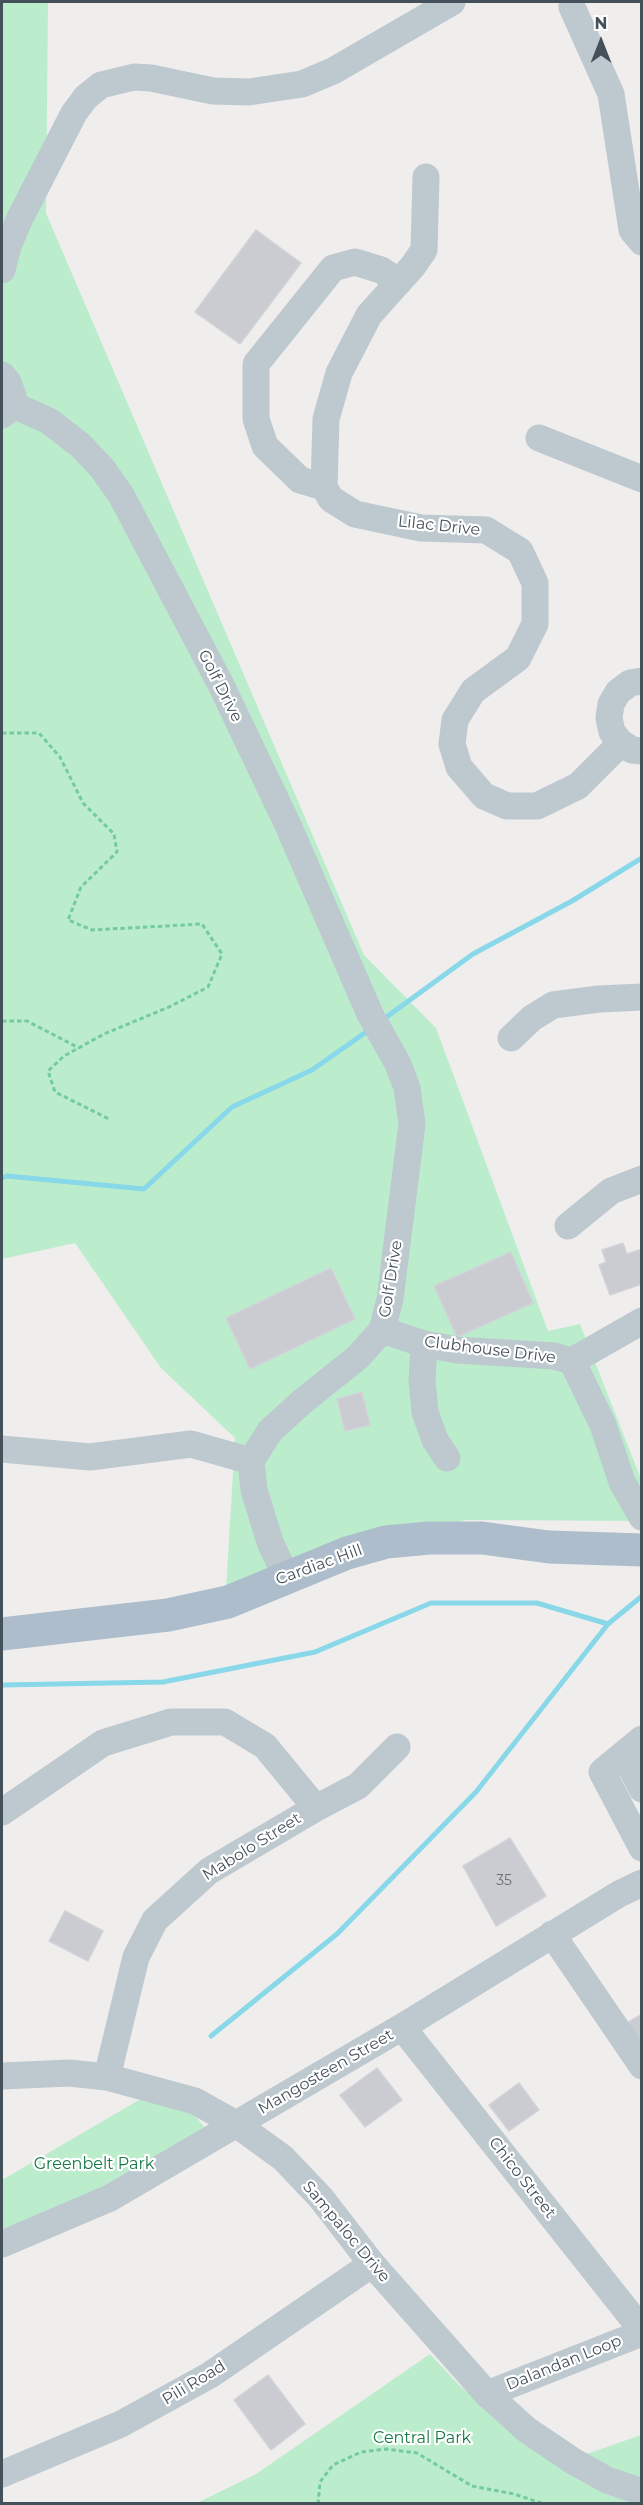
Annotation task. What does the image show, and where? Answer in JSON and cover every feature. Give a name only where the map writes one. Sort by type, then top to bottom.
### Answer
[{"type":"main road","name":"Cardiac Hill","points":[[2,1634],[168,1615],[228,1602],[347,1552],[386,1542],[429,1538],[482,1538],[549,1547],[642,1550]]},
{"type":"street","points":[[2,270],[8,246],[20,218],[64,131],[86,97],[100,85],[134,77],[151,78],[213,91],[249,92],[302,84],[333,71],[452,2]]},
{"type":"street","points":[[572,7],[611,94],[632,230],[642,242]]},
{"type":"street","points":[[399,282],[381,270],[355,262],[333,268],[256,364],[256,418],[265,446],[300,480],[324,487],[326,418],[339,373],[369,315],[399,282],[424,250],[426,177]]},
{"type":"street","points":[[2,375],[12,388],[6,409]]},
{"type":"street","name":"Golf Drive","points":[[6,409],[49,421],[80,445],[102,468],[121,495],[246,738],[287,823],[375,1024],[398,1064],[407,1088],[412,1124],[390,1299],[382,1330],[358,1357],[270,1431],[251,1461]]},
{"type":"street","points":[[539,438],[642,478]]},
{"type":"street","name":"Lilac Drive","points":[[324,487],[331,499],[355,514],[421,528],[486,530],[520,551],[536,583],[535,624],[518,658],[473,691],[455,720],[452,744],[459,767],[484,796],[507,806],[537,806],[578,786],[631,747]]},
{"type":"street","points":[[631,747],[612,732],[609,718],[610,704],[618,692],[630,683],[642,681]]},
{"type":"street","points":[[510,1038],[532,1018],[553,1005],[599,999],[642,997]]},
{"type":"street","points":[[568,1226],[610,1191],[642,1179]]},
{"type":"street","points":[[572,1361],[642,1321]]},
{"type":"street","name":"Clubhouse Drive","points":[[382,1330],[424,1344],[457,1350],[554,1356],[572,1361],[603,1425],[622,1482],[642,1517]]},
{"type":"street","points":[[424,1344],[422,1382],[425,1412],[435,1440],[447,1458]]},
{"type":"street","points":[[2,1449],[90,1457],[191,1444],[251,1461],[254,1490],[270,1542],[286,1576]]},
{"type":"street","points":[[2,1812],[103,1743],[171,1722],[225,1722],[265,1746],[316,1808]]},
{"type":"street","name":"Mabolo Street","points":[[107,2077],[136,1957],[155,1920],[209,1872],[316,1808],[358,1786],[397,1747]]},
{"type":"street","points":[[642,1789],[633,1747],[602,1772],[642,1848]]},
{"type":"street","name":"Mangosteen Street","points":[[2,2244],[110,2198],[402,2027],[619,1894],[642,1883]]},
{"type":"street","points":[[552,1934],[642,2066]]},
{"type":"street","name":"Chico Street","points":[[402,2027],[642,2331]]},
{"type":"street","name":"Sampaloc Drive","points":[[2,2076],[69,2073],[107,2077],[195,2101],[236,2124],[283,2158],[321,2198],[372,2264],[487,2394],[527,2430],[573,2461],[607,2480],[642,2492]]},
{"type":"street","name":"Pili Road","points":[[2,2474],[121,2424],[210,2375],[372,2264]]},
{"type":"street","name":"Dalandan Loop","points":[[487,2394],[642,2331]]},
{"type":"path","points":[[2,733],[39,733],[60,757],[83,803],[114,834],[117,852],[81,887],[68,920],[92,930],[202,924],[222,954],[208,987],[79,1048],[64,1056],[48,1071],[55,1092],[109,1119]]},
{"type":"path","points":[[2,1021],[27,1021],[79,1048]]},
{"type":"path","points":[[318,2504],[320,2482],[333,2465],[361,2452],[386,2449],[417,2453],[471,2486],[514,2494],[544,2504]]},
{"type":"green space","points":[[2,2],[48,2],[46,213],[364,955],[436,1028],[548,1331],[580,1324],[641,1479],[641,1521],[466,1520],[314,1549],[226,1590],[235,1438],[161,1368],[75,1243],[2,1259]]},
{"type":"green space","name":"Greenbelt Park","points":[[151,2093],[189,2107],[209,2134],[2,2239],[2,2180]]},
{"type":"green space","name":"Central Park","points":[[430,2354],[460,2386],[483,2405],[600,2490],[633,2503],[195,2504],[256,2474]]},
{"type":"green space","points":[[641,2435],[641,2485],[578,2457]]},
{"type":"building","points":[[256,230],[301,263],[240,344],[195,312]]},
{"type":"building","points":[[623,1243],[627,1254],[642,1249],[642,1284],[610,1295],[599,1265],[606,1262],[602,1250]]},
{"type":"building","points":[[511,1252],[533,1303],[457,1337],[434,1286]]},
{"type":"building","points":[[331,1268],[355,1319],[250,1369],[226,1318]]},
{"type":"building","points":[[362,1392],[370,1425],[345,1431],[337,1399]]},
{"type":"building","points":[[510,1838],[546,1896],[496,1926],[463,1866]]},
{"type":"building","points":[[65,1911],[103,1931],[88,1961],[49,1941]]},
{"type":"building","points":[[642,2014],[642,2046],[627,2023]]},
{"type":"building","points":[[377,2068],[402,2100],[365,2127],[340,2095]]},
{"type":"building","points":[[519,2083],[539,2110],[509,2131],[489,2105]]},
{"type":"building","points":[[268,2375],[305,2424],[271,2450],[234,2400]]},
{"type":"waterway","points":[[381,1021],[473,954],[572,901],[642,858]]},
{"type":"waterway","points":[[2,1178],[7,1176],[144,1189],[232,1107],[312,1070],[369,1030]]},
{"type":"waterway","points":[[211,2036],[337,1934],[476,1792],[608,1624],[642,1596]]},
{"type":"waterway","points":[[2,1685],[163,1682],[315,1652],[431,1603],[537,1603],[608,1624]]}]
